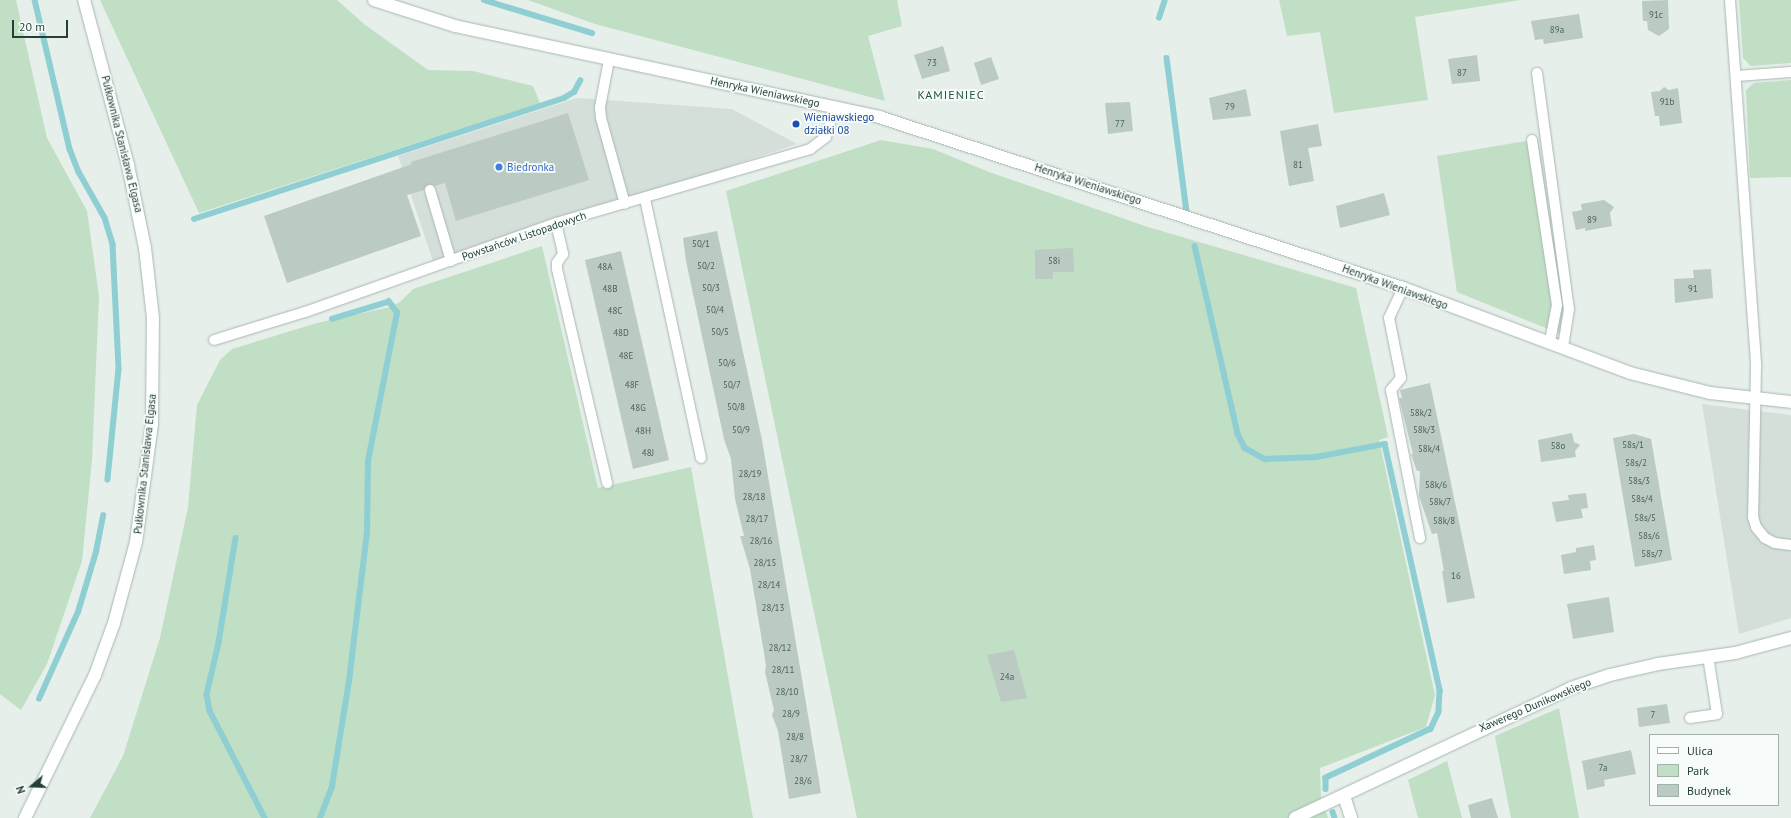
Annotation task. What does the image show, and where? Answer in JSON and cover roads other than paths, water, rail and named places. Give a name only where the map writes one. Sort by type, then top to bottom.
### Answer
[{"type":"street","name":"Pułkownika Stanisława Elgasa","points":[[25,818],[95,675],[114,623],[136,542],[152,423],[153,318],[146,248],[128,165],[84,0]]},
{"type":"street","name":"Henryka Wieniawskiego","points":[[374,0],[455,26],[609,60],[836,106],[923,130],[1403,288],[1630,373],[1664,383],[1754,399],[1791,402]]},
{"type":"street","name":"Xawerego Dunikowskiego","points":[[1295,818],[1344,796],[1459,739],[1571,688],[1610,674],[1708,656],[1735,653],[1791,638]]},
{"type":"street","points":[[1344,796],[1351,818]]},
{"type":"lane","points":[[1730,0],[1737,76],[1756,366],[1754,399],[1753,517],[1756,527],[1765,538],[1775,543],[1791,545]]},
{"type":"lane","points":[[609,60],[600,108],[601,118],[626,204]]},
{"type":"lane","points":[[1536,72],[1569,309],[1563,347]]},
{"type":"lane","points":[[1737,76],[1791,72]]},
{"type":"lane","name":"Powstańców Listopadowych","points":[[214,340],[451,261],[556,223],[645,199],[810,149],[826,137],[836,106]]},
{"type":"lane","points":[[1532,140],[1557,305],[1550,342]]},
{"type":"lane","points":[[430,190],[451,261]]},
{"type":"lane","points":[[645,199],[701,458]]},
{"type":"lane","points":[[556,223],[563,254],[556,263],[557,269],[607,483]]},
{"type":"lane","points":[[1403,288],[1389,318],[1401,378],[1390,390],[1420,538]]},
{"type":"lane","points":[[1690,718],[1717,714],[1708,656]]},
{"type":"waterway","points":[[35,0],[70,149],[79,172],[105,218],[113,245],[119,369],[108,479]]},
{"type":"waterway","points":[[484,0],[592,33]]},
{"type":"waterway","points":[[1159,18],[1165,0]]},
{"type":"waterway","points":[[1167,58],[1187,211]]},
{"type":"waterway","points":[[194,219],[564,98],[574,92],[580,81]]},
{"type":"waterway","points":[[1195,246],[1238,434],[1245,448],[1265,459],[1316,457],[1385,444],[1440,691],[1439,712],[1431,729],[1326,778],[1326,789]]},
{"type":"waterway","points":[[320,818],[332,786],[349,681],[367,533],[368,461],[397,313],[389,302],[333,319]]},
{"type":"waterway","points":[[39,699],[78,612],[96,552],[103,516]]},
{"type":"waterway","points":[[236,538],[219,643],[207,695],[210,711],[265,818]]},
{"type":"waterway","points":[[1333,812],[1335,818]]},
{"type":"place","name":"Wieniawskiego działki 08","points":[[796,124]]},
{"type":"place","name":"Biedronka","points":[[499,167]]},
{"type":"district","name":"KAMIENIEC","points":[[951,95]]}]
